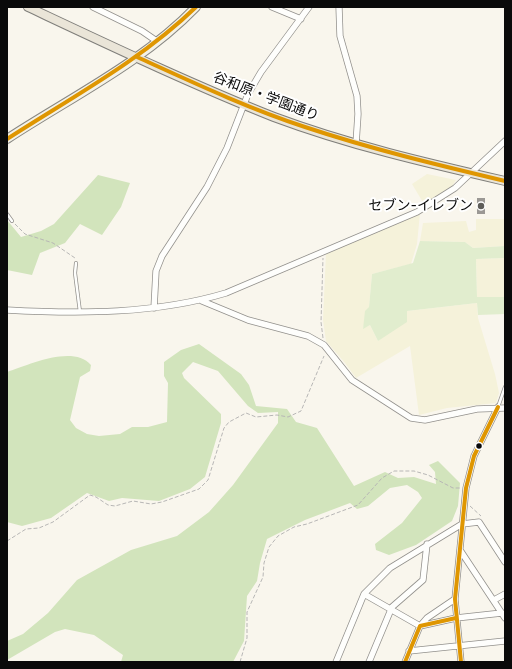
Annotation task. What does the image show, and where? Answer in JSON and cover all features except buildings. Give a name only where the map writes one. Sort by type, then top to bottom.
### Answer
[{"type":"main road","name":"谷和原・学園通り","points":[[28,7],[245,104],[302,126],[356,144],[505,181]]},
{"type":"street","points":[[93,7],[142,31],[158,42]]},
{"type":"street","points":[[7,139],[137,57],[158,42],[196,7]]},
{"type":"street","points":[[272,7],[301,19]]},
{"type":"street","points":[[154,308],[156,271],[162,256],[207,187],[227,148],[248,94],[261,72],[309,7]]},
{"type":"street","points":[[339,7],[341,42],[347,63],[354,79],[357,96],[358,114],[356,144]]},
{"type":"street","points":[[7,310],[80,312],[154,308],[202,300],[232,291],[315,257],[324,251],[417,212],[446,195],[505,141]]},
{"type":"street","points":[[202,300],[248,320],[308,336],[325,347],[352,380],[411,418],[425,420],[476,409],[498,407],[505,408]]},
{"type":"street","points":[[461,662],[455,599],[466,488],[474,456],[498,407]]},
{"type":"street","points":[[336,662],[364,594],[390,568],[427,544],[462,524],[477,522],[481,523],[505,562]]},
{"type":"street","points":[[369,662],[391,610],[423,580],[427,544]]},
{"type":"street","points":[[364,594],[420,626],[456,618],[503,615],[460,550]]},
{"type":"street","points":[[494,600],[505,594]]},
{"type":"street","points":[[405,662],[420,626],[427,618],[455,599]]},
{"type":"street","points":[[409,651],[505,641]]},
{"type":"lane","points":[[7,214],[12,221]]},
{"type":"lane","points":[[76,263],[75,273],[80,312]]},
{"type":"lane","points":[[498,407],[505,386]]},
{"type":"path","points":[[12,221],[25,234],[53,243],[76,258],[76,263]]},
{"type":"path","points":[[7,541],[26,529],[39,528],[53,522],[90,496],[96,497],[108,505],[115,506],[133,501],[151,504],[162,502],[199,489],[208,480],[224,428],[229,422],[246,413],[256,417],[277,414],[288,417],[301,411],[325,347],[321,322],[324,251]]},
{"type":"path","points":[[240,662],[247,638],[247,612],[263,577],[264,563],[269,547],[278,536],[294,527],[307,524],[358,504],[382,478],[394,471],[414,471],[428,475],[453,488],[466,488]]},
{"type":"shaded area","points":[[427,174],[456,180],[451,188],[424,204],[412,184]]},
{"type":"shaded area","points":[[420,213],[417,244],[411,264],[372,274],[369,307],[363,328],[370,325],[378,341],[407,311],[477,303],[478,318],[495,374],[499,393],[496,403],[447,408],[419,415],[410,346],[356,378],[326,341],[323,320],[326,253]]},
{"type":"shaded area","points":[[476,219],[505,219],[505,246],[473,248],[465,242],[420,241],[423,223],[466,221],[469,232],[476,230]]},
{"type":"shaded area","points":[[505,258],[505,297],[477,297],[476,259]]},
{"type":"green space","points":[[98,175],[130,183],[121,207],[102,235],[80,224],[65,243],[40,253],[32,275],[7,270],[7,220],[21,237],[41,231],[54,224]]},
{"type":"green space","points":[[420,241],[465,242],[473,248],[505,246],[505,258],[476,259],[477,297],[505,297],[505,314],[478,315],[477,303],[407,311],[407,322],[378,341],[370,325],[363,329],[365,311],[369,307],[372,274],[413,263]]},
{"type":"green space","points":[[199,344],[241,374],[249,385],[256,406],[287,409],[296,422],[317,428],[354,486],[385,472],[398,478],[414,477],[436,484],[435,472],[429,465],[438,461],[460,483],[458,506],[452,521],[416,545],[389,555],[376,550],[375,544],[402,523],[422,498],[418,492],[407,485],[390,488],[368,506],[357,509],[350,503],[305,520],[267,539],[260,563],[257,581],[247,596],[244,641],[233,662],[121,662],[123,655],[94,635],[65,629],[55,632],[7,660],[7,641],[23,634],[48,613],[77,580],[131,550],[177,536],[209,512],[233,485],[278,423],[278,412],[258,413],[248,406],[218,371],[193,362],[182,373],[184,378],[221,414],[221,423],[205,477],[190,489],[159,501],[122,498],[109,501],[87,493],[51,518],[22,526],[7,522],[7,372],[50,358],[73,356],[83,359],[91,365],[90,371],[80,377],[70,420],[76,428],[87,434],[99,436],[120,434],[132,427],[148,427],[167,422],[168,383],[164,376],[164,362],[181,350]]},
{"type":"transit line","points":[[7,139],[105,78],[152,44],[196,7]]},
{"type":"transit line","points":[[137,57],[283,120],[380,150],[505,181]]},
{"type":"transit line","points":[[461,662],[455,599],[466,488],[474,456],[498,407]]},
{"type":"transit line","points":[[405,662],[420,626],[456,618]]},
{"type":"place","name":"セブン-イレブン","points":[[481,206]]}]
